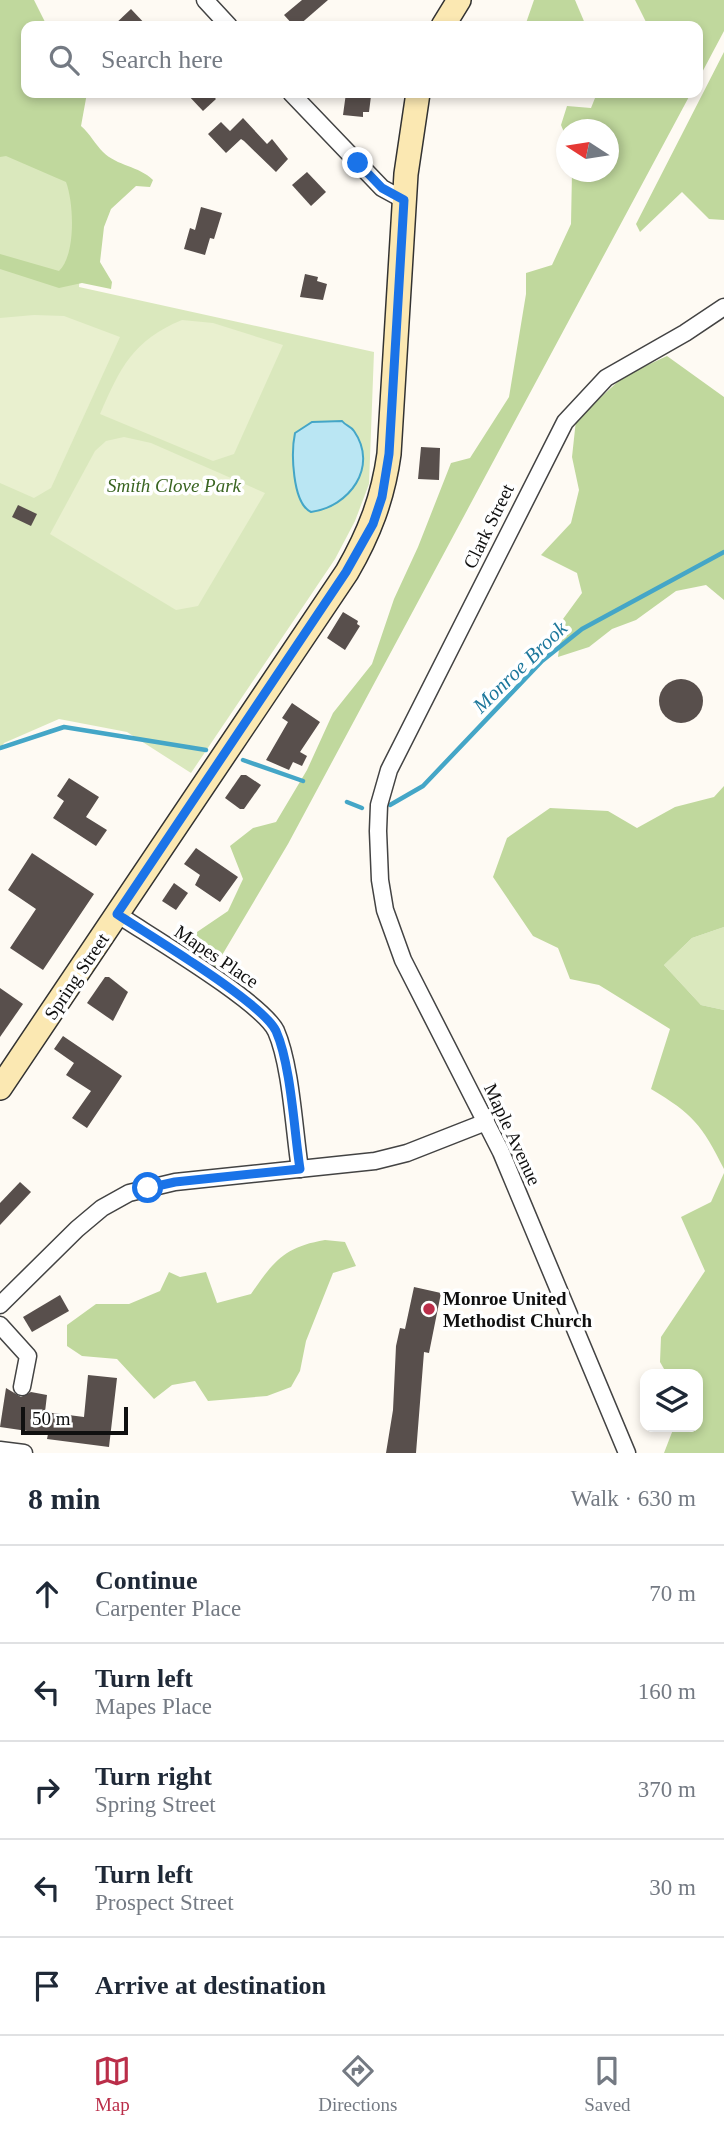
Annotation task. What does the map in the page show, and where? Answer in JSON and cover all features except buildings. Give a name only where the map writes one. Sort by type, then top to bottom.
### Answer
[{"type":"street","points":[[205,0],[224,21]]},
{"type":"street","points":[[446,21],[459,0]]},
{"type":"street","points":[[296,98],[382,188],[404,200]]},
{"type":"street","name":"Spring Street","points":[[0,1088],[346,572],[373,524],[382,497],[389,454],[408,149],[417,98]]},
{"type":"street","name":"Clark Street","points":[[378,831],[379,805],[389,770],[565,422],[606,378],[685,333],[724,307]]},
{"type":"street","name":"Maple Avenue","points":[[378,831],[380,880],[385,910],[404,960],[486,1122],[627,1453]]},
{"type":"street","name":"Mapes Place","points":[[117,914],[247,1001],[271,1023],[282,1054],[300,1169]]},
{"type":"street","points":[[0,1305],[102,1208],[129,1193],[175,1182],[376,1161],[407,1153],[486,1122]]},
{"type":"street","points":[[0,1325],[27,1356],[22,1387]]},
{"type":"street","points":[[0,1450],[24,1453]]},
{"type":"green space","points":[[0,0],[34,0],[44,21],[21,21],[21,98],[86,98],[81,126],[109,157],[153,180],[150,187],[136,186],[111,209],[104,227],[100,262],[112,282],[111,289],[82,283],[59,288],[0,269],[0,254],[59,271],[65,263],[72,228],[71,203],[66,182],[6,156],[0,157]]},
{"type":"green space","points":[[534,0],[575,0],[584,21],[527,21]]},
{"type":"green space","points":[[635,0],[724,0],[724,31],[703,71],[703,21],[646,21]]},
{"type":"green space","points":[[724,52],[724,220],[709,219],[682,192],[640,232],[636,224],[700,98],[703,98]]},
{"type":"green space","points":[[595,98],[688,98],[288,844],[215,967],[209,969],[193,960],[197,932],[228,911],[243,879],[230,846],[253,828],[276,822],[307,770],[333,713],[372,664],[394,599],[451,463],[470,458],[509,397],[526,294],[526,273],[552,265],[571,224],[572,182],[619,182],[619,119],[563,119],[567,106],[591,108]]},
{"type":"green space","name":"Smith Clove Park","points":[[0,129],[86,168],[79,287],[374,352],[369,484],[355,521],[335,559],[191,773],[127,732],[59,719],[4,743],[0,749]]},
{"type":"green space","points":[[64,316],[120,337],[51,488],[34,498],[0,483],[0,318]]},
{"type":"green space","points":[[182,320],[213,323],[283,345],[234,454],[213,461],[100,414],[130,357],[151,337]]},
{"type":"green space","points":[[667,356],[724,397],[724,600],[706,585],[676,591],[636,620],[612,629],[589,647],[558,657],[563,619],[582,593],[577,573],[541,555],[571,523],[579,490],[572,457],[576,420],[624,376]]},
{"type":"green space","points":[[124,437],[151,443],[265,493],[198,606],[176,610],[50,534],[95,451],[106,441]]},
{"type":"green space","points":[[724,786],[724,927],[692,938],[664,965],[701,1005],[724,1010],[724,1169],[695,1122],[651,1089],[670,1029],[599,985],[570,979],[558,948],[533,936],[493,877],[507,838],[550,808],[608,811],[637,828],[675,807],[714,797]]},
{"type":"green space","points":[[724,927],[724,1010],[701,1005],[664,965],[692,938]]},
{"type":"green space","points":[[724,1173],[724,1453],[664,1453],[672,1432],[703,1432],[703,1369],[664,1369],[660,1362],[661,1337],[705,1271],[681,1217],[711,1202]]},
{"type":"green space","points":[[325,1240],[345,1242],[356,1266],[333,1273],[306,1341],[300,1371],[291,1387],[267,1396],[208,1401],[195,1381],[172,1385],[154,1399],[117,1359],[82,1356],[67,1346],[67,1325],[96,1304],[129,1304],[160,1291],[169,1272],[180,1277],[206,1272],[217,1303],[251,1294],[281,1257],[299,1247]]},
{"type":"water","points":[[342,421],[353,429],[361,445],[361,471],[348,494],[325,509],[311,512],[300,499],[294,476],[295,433],[312,422]]},
{"type":"waterway","name":"Monroe Brook","points":[[390,805],[423,786],[542,661],[582,629],[724,552]]},
{"type":"waterway","name":"Monroe Brook","points":[[0,748],[64,727],[206,750]]},
{"type":"waterway","name":"Monroe Brook","points":[[243,760],[303,781]]},
{"type":"waterway","name":"Monroe Brook","points":[[347,802],[362,808]]},
{"type":"place","name":"Monroe United Methodist Church","points":[[429,1309]]},
{"type":"route","points":[[148,1188],[175,1182],[300,1169],[280,1042],[271,1023],[247,1001],[117,914],[346,572],[379,508],[389,454],[404,200],[382,188],[358,163]]}]
